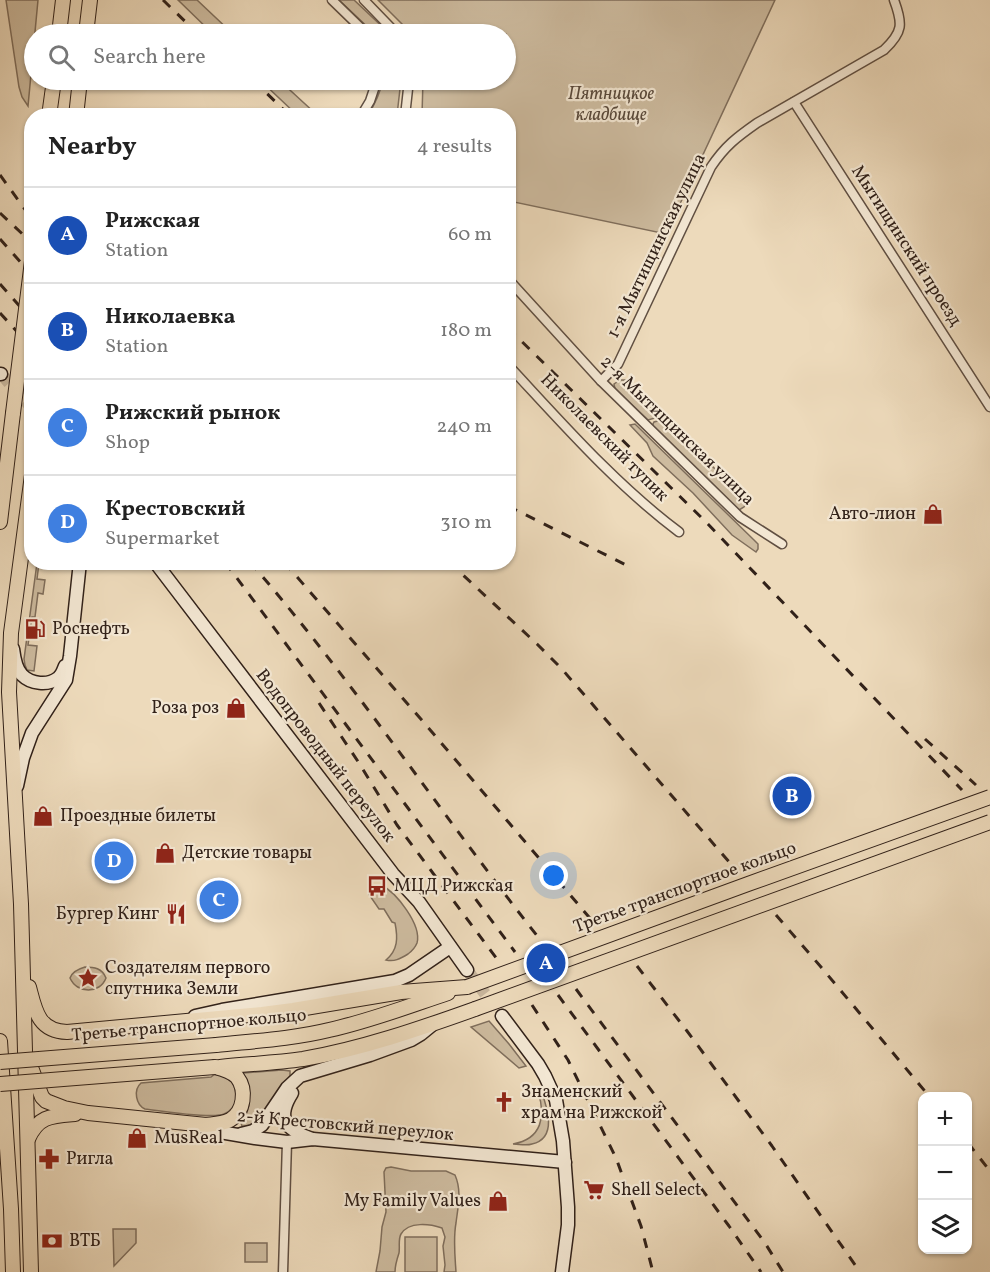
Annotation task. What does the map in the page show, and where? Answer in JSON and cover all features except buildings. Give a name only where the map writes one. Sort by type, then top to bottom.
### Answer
[{"type":"main road","points":[[60,24],[63,0]]},
{"type":"main road","points":[[87,24],[90,0]]},
{"type":"main road","points":[[50,108],[53,90]]},
{"type":"main road","points":[[77,108],[79,90]]},
{"type":"main road","points":[[0,522],[24,325]]},
{"type":"main road","points":[[24,535],[11,633],[9,692],[23,970],[31,1272]]},
{"type":"main road","points":[[16,805],[19,776],[32,733],[66,680],[79,570]]},
{"type":"main road","name":"Водопроводный переулок","points":[[161,570],[393,874],[418,902],[467,970]]},
{"type":"main road","points":[[11,633],[14,656],[20,673],[25,678],[36,682],[45,683],[57,679],[62,674],[71,648]]},
{"type":"main road","name":"Третье транспортное кольцо","points":[[0,1062],[277,1040],[369,1020],[467,987],[990,797]]},
{"type":"main road","points":[[0,1084],[279,1062],[376,1042],[475,1009],[990,822]]},
{"type":"main road","points":[[171,1023],[222,1010],[395,981],[416,972],[450,947]]},
{"type":"main road","points":[[23,970],[42,1023],[53,1030],[75,1032],[293,1010],[401,992],[467,987]]},
{"type":"main road","points":[[502,1016],[538,1064],[552,1089],[559,1112],[565,1162],[568,1225],[562,1272]]},
{"type":"main road","points":[[234,1134],[258,1128],[267,1119],[287,1088],[300,1076],[411,1040],[438,1022]]},
{"type":"main road","points":[[0,1041],[13,1272]]},
{"type":"main road","name":"2-й Крестовский переулок","points":[[26,1051],[42,1097],[54,1104],[88,1113],[190,1124],[234,1134],[287,1142],[313,1139],[565,1162]]},
{"type":"main road","points":[[313,1139],[299,1134],[288,1126],[284,1118],[285,1106],[293,1092],[304,1081],[335,1066]]},
{"type":"main road","points":[[190,1124],[223,1123],[239,1111],[243,1096],[240,1082],[228,1070],[215,1067]]},
{"type":"main road","name":"2-й Крестовский переулок","points":[[28,1140],[35,1127],[47,1118],[88,1113]]},
{"type":"main road","points":[[0,1130],[7,1146]]},
{"type":"street","points":[[332,0],[357,24]]},
{"type":"street","points":[[364,0],[387,24]]},
{"type":"street","name":"1-я Мытищинская улица","points":[[601,381],[618,364],[711,167],[718,157],[740,135],[884,50],[899,33],[901,24],[894,0]]},
{"type":"street","points":[[366,108],[374,90]]},
{"type":"street","points":[[406,108],[408,90]]},
{"type":"street","name":"Мытищинский проезд","points":[[794,102],[990,407]]},
{"type":"street","name":"2-я Мытищинская улица","points":[[516,288],[601,381],[740,517],[782,544]]},
{"type":"street","name":"Николаевский тупик","points":[[516,374],[585,448],[654,513],[679,531]]},
{"type":"street","points":[[283,1272],[287,1142]]},
{"type":"green space","points":[[6,0],[38,0],[36,24],[24,24],[24,90],[30,90],[28,106],[19,87]]},
{"type":"green space","points":[[178,0],[197,0],[222,24],[203,24]]},
{"type":"green space","points":[[339,0],[354,0],[379,24],[364,24]]},
{"type":"green space","name":"Пятницкое кладбище","points":[[378,0],[775,0],[666,234],[516,202],[516,108],[422,108],[423,90],[516,90],[516,24],[402,24]]},
{"type":"green space","points":[[271,90],[290,90],[309,108],[290,108]]},
{"type":"green space","points":[[380,90],[400,90],[398,108],[372,108]]},
{"type":"green space","points":[[620,380],[629,382],[662,416],[648,420],[615,389],[614,384]]},
{"type":"green space","points":[[665,419],[745,499],[744,507],[739,510],[735,507],[653,427],[654,422]]},
{"type":"green space","points":[[635,424],[758,544],[756,552],[732,535],[693,493],[653,456],[647,443],[630,425]]},
{"type":"green space","points":[[36,570],[38,570],[37,579],[45,580],[43,594],[38,593],[28,645],[37,646],[34,671],[27,670],[24,659]]},
{"type":"green space","points":[[381,885],[394,894],[406,910],[416,927],[418,936],[412,951],[394,960],[386,960],[393,952],[396,943],[395,923],[384,909],[379,909],[368,893]]},
{"type":"green space","points":[[85,967],[92,967],[102,972],[106,978],[99,987],[88,990],[73,983],[70,978],[72,974]]},
{"type":"green space","points":[[489,1021],[526,1066],[519,1068],[471,1027]]},
{"type":"green space","points":[[290,1071],[290,1076],[259,1123],[250,1127],[242,1126],[241,1123],[249,1105],[243,1073]]},
{"type":"green space","points":[[215,1074],[229,1078],[236,1091],[235,1104],[224,1114],[198,1115],[145,1109],[138,1101],[136,1093],[141,1083],[211,1077]]},
{"type":"green space","points":[[541,1090],[548,1113],[548,1129],[545,1135],[540,1141],[532,1144],[513,1144],[523,1141],[536,1132],[542,1110],[538,1092]]},
{"type":"green space","points":[[386,1168],[411,1171],[446,1171],[455,1175],[459,1193],[454,1248],[456,1272],[444,1272],[445,1237],[442,1228],[432,1225],[414,1225],[401,1234],[395,1272],[376,1272],[386,1212],[384,1172]]},
{"type":"green space","points":[[113,1229],[136,1229],[136,1243],[114,1266]]},
{"type":"green space","points":[[405,1237],[437,1237],[437,1272],[405,1272]]},
{"type":"green space","points":[[245,1243],[267,1243],[267,1262],[245,1262]]},
{"type":"tunnel","points":[[1,374],[24,399]]},
{"type":"tunnel","points":[[467,970],[502,1016]]},
{"type":"railway","points":[[163,0],[188,24]]},
{"type":"railway","points":[[263,90],[282,108]]},
{"type":"railway","points":[[0,175],[24,208]]},
{"type":"railway","points":[[0,213],[24,236]]},
{"type":"railway","points":[[0,239],[24,266]]},
{"type":"railway","points":[[0,284],[24,311]]},
{"type":"railway","points":[[0,313],[24,339]]},
{"type":"railway","points":[[516,336],[705,521],[962,790]]},
{"type":"railway","points":[[516,510],[626,565]]},
{"type":"railway","points":[[231,570],[515,952]]},
{"type":"railway","points":[[257,570],[326,655],[542,942]]},
{"type":"railway","points":[[291,570],[594,923]]},
{"type":"railway","points":[[458,570],[561,668],[737,871]]},
{"type":"railway","points":[[319,703],[397,825],[497,959]]},
{"type":"railway","points":[[925,739],[976,785]]},
{"type":"railway","points":[[776,915],[926,1092]]},
{"type":"railway","points":[[637,966],[772,1146],[860,1272]]},
{"type":"railway","points":[[576,989],[765,1243],[783,1272]]},
{"type":"railway","points":[[558,995],[761,1272]]},
{"type":"railway","points":[[532,1005],[568,1060],[616,1158],[641,1226],[653,1272]]},
{"type":"railway","points":[[970,1146],[990,1171]]},
{"type":"place","name":"Авто-лион","points":[[933,514]]},
{"type":"place","name":"Роснефть","points":[[35,629]]},
{"type":"place","name":"Роза роз","points":[[236,708]]},
{"type":"place","name":"Николаевка","points":[[792,796]]},
{"type":"place","name":"Проездные билеты","points":[[43,816]]},
{"type":"place","name":"Детские товары","points":[[165,853]]},
{"type":"place","name":"Крестовский","points":[[114,861]]},
{"type":"place","name":"МЦД Рижская","points":[[377,886]]},
{"type":"place","name":"Рижский рынок","points":[[219,900]]},
{"type":"place","name":"Бургер Кинг","points":[[176,914]]},
{"type":"place","name":"Рижская","points":[[546,963]]},
{"type":"place","name":"Создателям первого спутника Земли","points":[[88,978]]},
{"type":"place","name":"Знаменский храм на Рижской","points":[[504,1102]]},
{"type":"place","name":"MusReal","points":[[137,1138]]},
{"type":"place","name":"Ригла","points":[[49,1159]]},
{"type":"place","name":"Shell Select","points":[[594,1190]]},
{"type":"place","name":"My Family Values","points":[[498,1201]]},
{"type":"place","name":"ВТБ","points":[[52,1241]]}]
